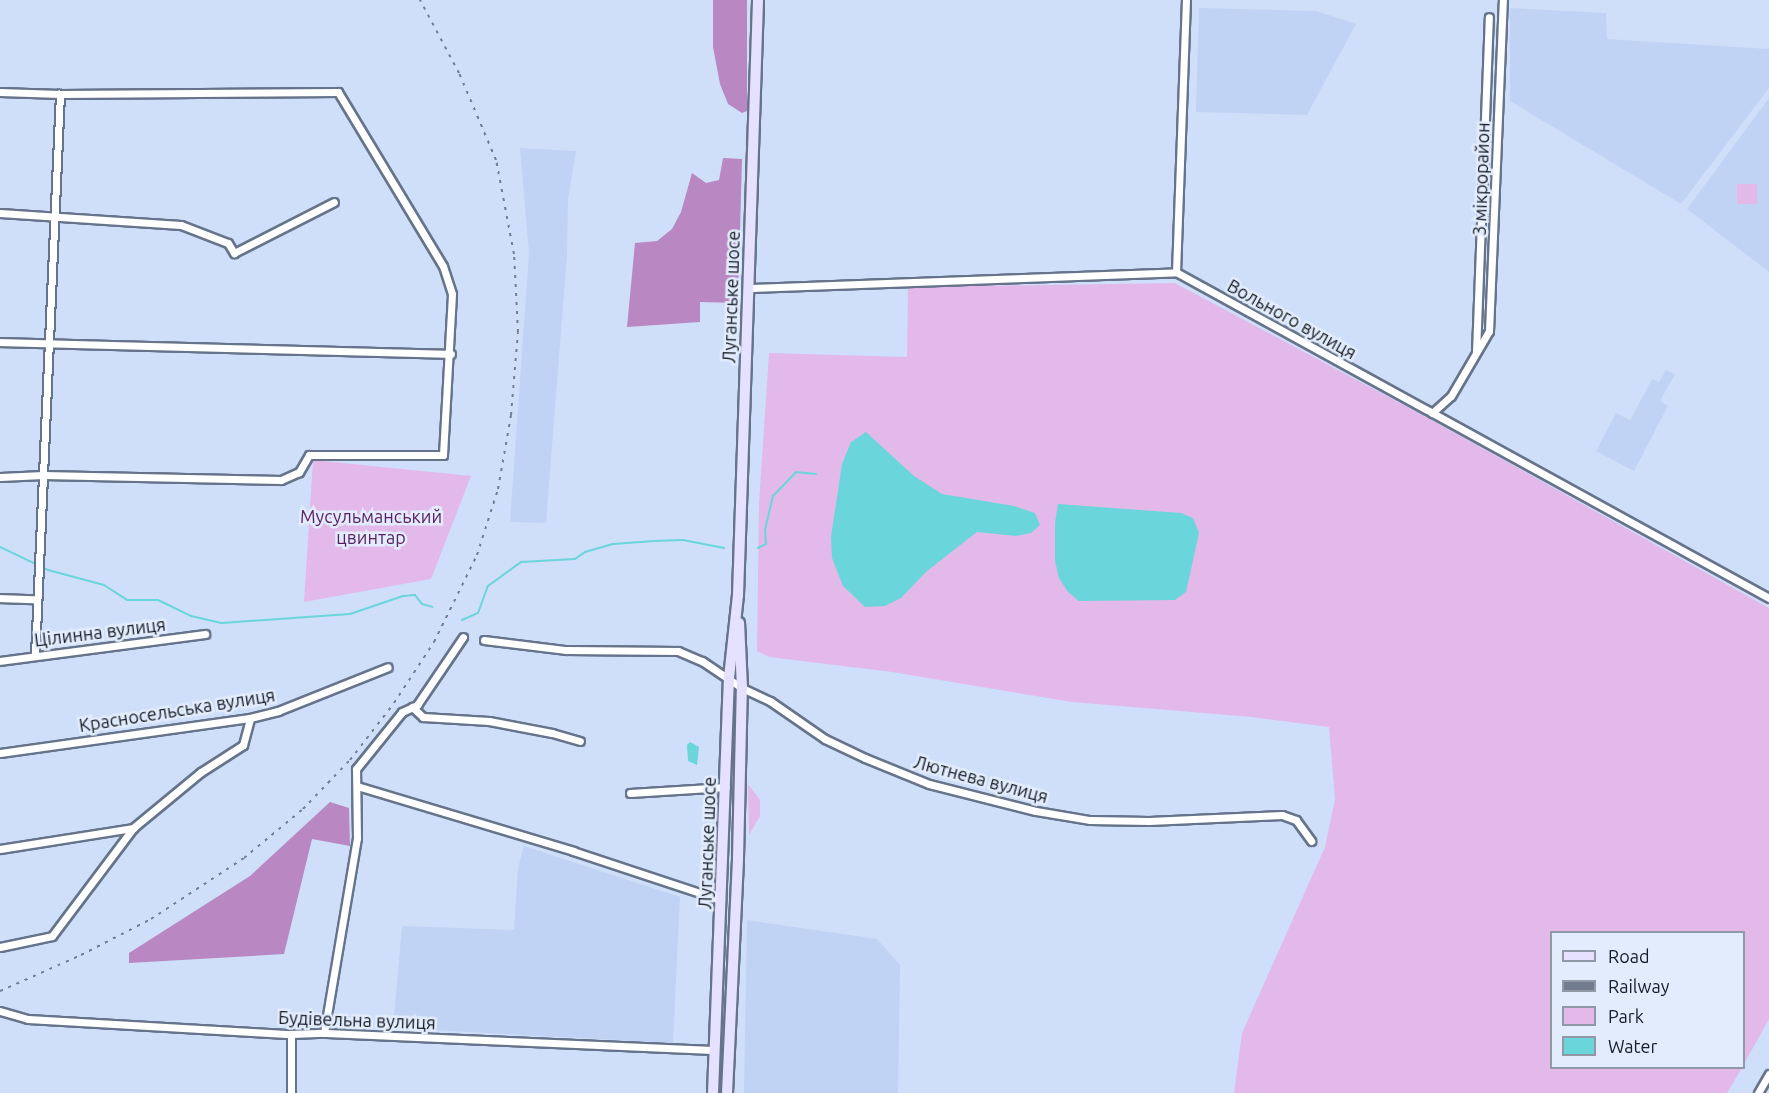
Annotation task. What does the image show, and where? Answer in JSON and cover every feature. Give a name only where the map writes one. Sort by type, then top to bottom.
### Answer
[{"type":"main road","name":"Луганське шосе","points":[[713,1093],[729,678],[738,595],[758,0]]},
{"type":"main road","name":"Луганське шосе","points":[[728,1093],[737,904],[742,688],[738,595]]},
{"type":"street","points":[[748,288],[1176,272],[1186,0]]},
{"type":"street","name":"3 мікрорайон","points":[[1432,413],[1451,396],[1489,331],[1503,0]]},
{"type":"street","name":"3 мікрорайон","points":[[1475,355],[1490,17]]},
{"type":"street","points":[[0,92],[60,94],[338,92],[443,266],[452,294],[443,455],[309,455],[299,472],[281,480],[0,477]]},
{"type":"street","points":[[35,655],[60,94]]},
{"type":"street","points":[[0,213],[181,225],[228,243],[234,253],[334,202]]},
{"type":"street","name":"Вольного вулиця","points":[[1176,272],[1769,598]]},
{"type":"street","points":[[0,342],[450,354]]},
{"type":"street","points":[[0,598],[37,600]]},
{"type":"street","name":"Цілинна вулиця","points":[[0,661],[205,634]]},
{"type":"street","points":[[324,1033],[357,838],[356,769],[402,712],[417,705],[463,637]]},
{"type":"street","name":"Лютнева вулиця","points":[[484,640],[558,650],[678,651],[702,661],[742,688],[770,701],[825,739],[930,784],[1036,811],[1090,820],[1149,821],[1282,815],[1296,820],[1311,842]]},
{"type":"street","name":"Красносельська вулиця","points":[[0,753],[250,718],[278,711],[388,667]]},
{"type":"street","points":[[412,707],[423,717],[489,721],[552,733],[580,741]]},
{"type":"street","points":[[0,947],[52,936],[133,828],[201,772],[243,745],[250,718]]},
{"type":"street","points":[[357,786],[573,851],[721,900]]},
{"type":"street","points":[[630,793],[726,788]]},
{"type":"street","points":[[0,849],[133,828]]},
{"type":"street","name":"Будівельна вулиця","points":[[0,1011],[28,1019],[291,1034],[324,1033],[715,1050]]},
{"type":"street","points":[[291,1034],[291,1093]]},
{"type":"street","points":[[1758,1093],[1769,1074]]},
{"type":"shaded area","points":[[713,0],[747,0],[747,111],[742,113],[728,104],[720,84],[713,47]]},
{"type":"shaded area","points":[[1199,8],[1316,11],[1356,24],[1307,115],[1196,112]]},
{"type":"shaded area","points":[[1510,8],[1606,13],[1607,39],[1769,49],[1769,88],[1681,204],[1510,101]]},
{"type":"shaded area","points":[[1769,98],[1769,272],[1687,209]]},
{"type":"shaded area","points":[[520,148],[576,151],[568,199],[567,255],[546,523],[510,522],[529,253]]},
{"type":"shaded area","points":[[723,158],[742,159],[738,303],[700,302],[700,322],[627,327],[635,243],[657,241],[672,229],[681,212],[692,173],[706,183],[719,180]]},
{"type":"shaded area","points":[[1666,370],[1675,374],[1660,401],[1668,406],[1634,471],[1596,451],[1616,413],[1630,420],[1652,379],[1659,382]]},
{"type":"shaded area","points":[[330,802],[349,808],[350,846],[312,839],[284,954],[129,963],[129,953],[250,876]]},
{"type":"shaded area","points":[[524,846],[680,897],[673,1043],[393,1028],[402,926],[514,930],[518,868]]},
{"type":"shaded area","points":[[747,920],[877,939],[900,965],[898,1093],[744,1093]]},
{"type":"green space","points":[[1737,184],[1757,184],[1757,204],[1737,204]]},
{"type":"green space","points":[[1175,283],[1428,418],[1769,608],[1769,1019],[1745,1062],[1745,931],[1550,931],[1550,1069],[1741,1069],[1727,1093],[1234,1093],[1242,1033],[1325,847],[1335,799],[1329,727],[1251,717],[1072,702],[892,672],[769,657],[757,651],[759,503],[769,353],[907,357],[908,287]]},
{"type":"green space","name":"Мусульманський цвинтар","points":[[313,460],[471,476],[431,579],[304,602]]},
{"type":"green space","points":[[748,784],[760,800],[760,816],[749,835]]},
{"type":"water","points":[[866,432],[914,476],[942,494],[1014,506],[1035,513],[1040,525],[1031,533],[1016,536],[977,532],[927,571],[901,598],[885,606],[865,607],[843,586],[832,558],[831,537],[842,464],[851,442]]},
{"type":"water","points":[[1058,504],[1181,513],[1193,518],[1199,533],[1186,592],[1175,600],[1079,601],[1068,592],[1059,578],[1055,561],[1055,523]]},
{"type":"water","points":[[690,742],[699,747],[697,765],[688,761],[687,745]]},
{"type":"waterway","points":[[758,548],[766,544],[765,530],[773,496],[796,472],[816,474]]},
{"type":"waterway","points":[[462,620],[478,613],[488,586],[521,562],[575,559],[585,552],[613,544],[654,541],[683,540],[724,548]]},
{"type":"waterway","points":[[0,547],[48,570],[104,585],[127,600],[158,600],[191,616],[222,623],[350,614],[403,596],[415,595],[422,604],[433,607]]},
{"type":"railway","points":[[0,991],[81,955],[151,919],[244,858],[303,809],[350,760],[394,703],[434,642],[477,555],[498,489],[511,415],[518,332],[514,254],[496,160],[459,73],[420,0]]}]
